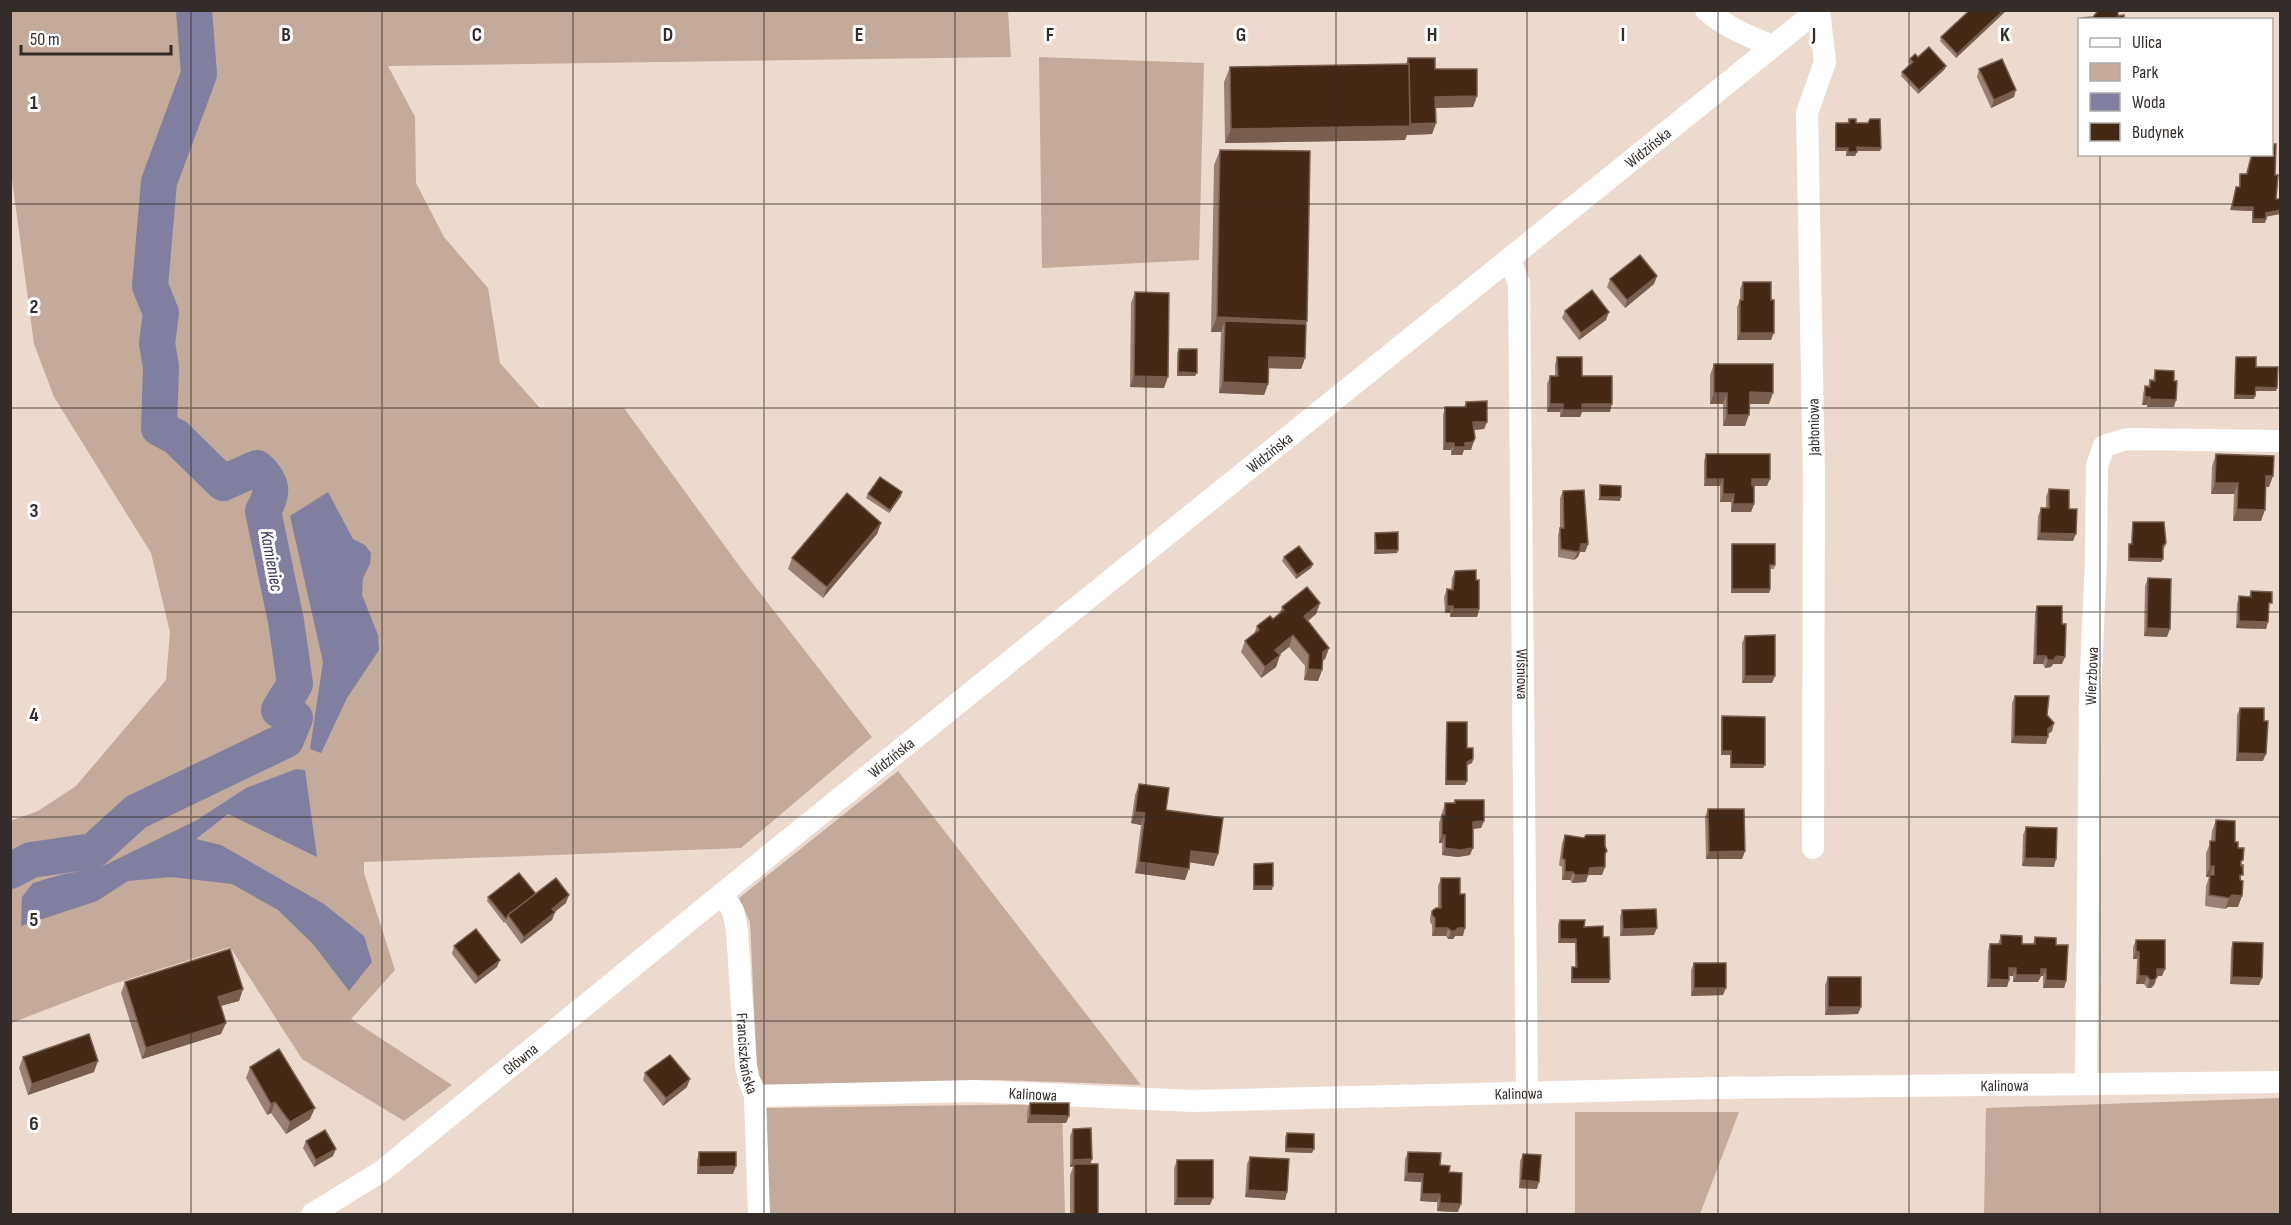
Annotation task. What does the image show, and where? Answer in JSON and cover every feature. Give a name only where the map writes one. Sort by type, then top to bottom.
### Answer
[{"type":"street","points":[[1706,10],[1718,21],[1742,34],[1773,46]]},
{"type":"street","name":"Widzińska","points":[[723,895],[1819,10]]},
{"type":"street","name":"Jabłoniowa","points":[[1813,848],[1814,475],[1807,113],[1825,62],[1819,10]]},
{"type":"street","name":"Wiśniowa","points":[[1509,259],[1519,283],[1527,1092]]},
{"type":"street","name":"Wierzbowa","points":[[2086,1083],[2090,695],[2096,558],[2097,466],[2104,446],[2127,439],[2280,441]]},
{"type":"street","name":"Franciszkańska","points":[[723,895],[733,911],[737,930],[746,1066],[748,1080],[755,1096],[759,1215]]},
{"type":"street","name":"Główna","points":[[312,1215],[382,1171],[723,895]]},
{"type":"street","name":"Kalinowa","points":[[755,1096],[975,1091],[1193,1101],[1527,1092],[2086,1083],[2280,1083]]},
{"type":"green space","points":[[12,11],[1008,11],[1011,57],[388,66],[415,117],[416,183],[444,237],[488,288],[500,363],[540,408],[624,408],[743,571],[872,737],[741,848],[364,862],[364,873],[395,970],[351,1019],[452,1085],[404,1121],[302,1059],[230,947],[113,984],[11,1023],[10,821],[38,811],[76,786],[166,680],[170,632],[151,553],[54,397],[34,344],[10,164],[10,19]]},
{"type":"green space","points":[[1039,57],[1204,63],[1199,260],[1042,268]]},
{"type":"green space","points":[[898,771],[1141,1085],[999,1080],[765,1085],[757,1073],[750,922],[739,898]]},
{"type":"green space","points":[[2280,1098],[2280,1214],[1984,1214],[1986,1108]]},
{"type":"green space","points":[[1062,1104],[1065,1214],[768,1214],[766,1108]]},
{"type":"green space","points":[[1575,1112],[1739,1112],[1700,1214],[1575,1214]]},
{"type":"water","points":[[328,492],[353,539],[365,545],[371,553],[370,564],[363,578],[362,595],[378,635],[379,650],[347,698],[321,753],[310,749],[323,662],[290,516]]},
{"type":"water","points":[[296,769],[305,770],[317,857],[228,814],[196,839],[221,845],[324,904],[364,936],[372,962],[349,991],[313,944],[278,910],[232,884],[171,877],[128,881],[97,901],[21,926],[22,897],[33,883],[101,867],[197,820],[246,788]]},
{"type":"building","points":[[1970,10],[2004,10],[1957,54],[1941,37]]},
{"type":"building","points":[[2097,10],[2118,10],[2118,16],[2124,15],[2124,18],[2081,18],[2093,17]]},
{"type":"building","points":[[1929,47],[1946,66],[1919,90],[1902,72],[1913,62],[1910,59],[1915,54],[1918,57]]},
{"type":"building","points":[[1408,58],[1435,58],[1435,69],[1477,69],[1477,96],[1435,97],[1436,123],[1410,124]]},
{"type":"building","points":[[2002,59],[2016,90],[1994,100],[1979,69]]},
{"type":"building","points":[[1409,64],[1410,126],[1231,129],[1230,67]]},
{"type":"building","points":[[1849,119],[1856,119],[1856,123],[1868,123],[1870,119],[1880,119],[1881,148],[1857,147],[1857,152],[1848,152],[1848,148],[1836,148],[1836,123],[1849,123]]},
{"type":"building","points":[[2273,144],[2276,144],[2275,175],[2278,175],[2276,199],[2280,199],[2280,210],[2266,213],[2266,219],[2253,219],[2253,207],[2232,207],[2236,187],[2240,187],[2240,174],[2247,174],[2252,156],[2273,156]]},
{"type":"building","points":[[1220,150],[1310,151],[1307,321],[1217,317]]},
{"type":"building","points":[[1640,255],[1657,276],[1627,300],[1610,279]]},
{"type":"building","points":[[1743,282],[1771,282],[1771,300],[1774,300],[1774,333],[1740,333],[1740,300],[1743,300]]},
{"type":"building","points":[[1592,290],[1609,312],[1581,333],[1565,311]]},
{"type":"building","points":[[1135,292],[1169,293],[1168,377],[1134,376]]},
{"type":"building","points":[[1225,321],[1306,324],[1305,358],[1269,357],[1268,384],[1223,382]]},
{"type":"building","points":[[1179,349],[1197,349],[1197,373],[1178,372]]},
{"type":"building","points":[[1557,357],[1582,357],[1582,376],[1612,376],[1612,404],[1582,404],[1582,410],[1563,410],[1563,404],[1550,404],[1550,376],[1558,376]]},
{"type":"building","points":[[2236,357],[2256,357],[2256,367],[2278,367],[2277,388],[2256,387],[2255,396],[2235,395]]},
{"type":"building","points":[[1714,364],[1773,364],[1773,393],[1750,392],[1749,415],[1727,415],[1727,393],[1714,393]]},
{"type":"building","points":[[2155,370],[2174,371],[2174,381],[2177,381],[2176,400],[2145,397],[2145,386],[2150,387],[2150,380],[2155,381]]},
{"type":"building","points":[[1487,401],[1487,422],[1473,422],[1475,438],[1473,442],[1465,443],[1465,447],[1454,447],[1454,443],[1445,443],[1445,407],[1466,407],[1466,402]]},
{"type":"building","points":[[1706,454],[1770,454],[1770,479],[1752,479],[1754,504],[1733,504],[1734,494],[1723,494],[1723,479],[1706,479]]},
{"type":"building","points":[[2216,454],[2274,456],[2273,476],[2266,476],[2265,510],[2237,509],[2238,483],[2215,483]]},
{"type":"building","points":[[880,477],[902,492],[890,510],[868,494]]},
{"type":"building","points":[[1600,485],[1621,486],[1621,497],[1600,497]]},
{"type":"building","points":[[2049,489],[2069,490],[2069,509],[2077,509],[2076,534],[2040,533],[2041,508],[2049,508]]},
{"type":"building","points":[[1584,490],[1588,544],[1581,544],[1577,552],[1561,549],[1560,528],[1564,528],[1563,491]]},
{"type":"building","points":[[847,493],[881,523],[827,587],[792,558]]},
{"type":"building","points":[[2133,522],[2164,522],[2166,543],[2163,546],[2163,559],[2129,558]]},
{"type":"building","points":[[1398,532],[1398,550],[1376,550],[1375,533]]},
{"type":"building","points":[[1732,544],[1775,544],[1775,565],[1770,565],[1770,589],[1732,589]]},
{"type":"building","points":[[1299,546],[1313,564],[1297,575],[1284,557]]},
{"type":"building","points":[[1476,570],[1476,580],[1479,580],[1479,609],[1453,609],[1453,606],[1447,606],[1447,589],[1453,590],[1455,571]]},
{"type":"building","points":[[2148,578],[2171,579],[2170,629],[2147,628]]},
{"type":"building","points":[[1307,587],[1320,603],[1304,616],[1329,648],[1323,652],[1322,670],[1308,669],[1309,655],[1293,635],[1275,650],[1280,655],[1265,667],[1245,641],[1259,630],[1257,626],[1270,616],[1273,619],[1284,610],[1282,607]]},
{"type":"building","points":[[2251,591],[2272,592],[2268,622],[2239,621],[2239,596],[2251,597]]},
{"type":"building","points":[[2037,606],[2062,606],[2062,624],[2066,624],[2065,657],[2056,656],[2054,660],[2048,660],[2046,656],[2036,656]]},
{"type":"building","points":[[1775,635],[1775,676],[1745,676],[1745,636]]},
{"type":"building","points":[[2015,696],[2049,696],[2047,715],[2054,723],[2048,729],[2048,737],[2014,736]]},
{"type":"building","points":[[2240,708],[2264,708],[2264,721],[2268,721],[2266,754],[2238,753]]},
{"type":"building","points":[[1722,716],[1765,717],[1765,765],[1731,764],[1731,751],[1722,751]]},
{"type":"building","points":[[1447,722],[1467,722],[1467,748],[1473,748],[1473,759],[1467,762],[1467,781],[1446,781]]},
{"type":"building","points":[[1139,784],[1169,788],[1166,810],[1223,818],[1218,854],[1191,851],[1189,869],[1139,862],[1145,813],[1135,812]]},
{"type":"building","points":[[1455,800],[1484,800],[1484,821],[1473,822],[1473,848],[1460,850],[1445,848],[1445,835],[1442,835],[1442,815],[1445,815],[1445,803],[1455,803]]},
{"type":"building","points":[[1708,809],[1744,809],[1745,851],[1709,852]]},
{"type":"building","points":[[2216,820],[2235,821],[2235,842],[2238,842],[2238,848],[2244,848],[2241,861],[2243,875],[2240,875],[2240,880],[2243,881],[2242,896],[2232,895],[2229,898],[2209,895],[2210,875],[2214,875],[2214,866],[2210,866],[2210,841],[2215,841]]},
{"type":"building","points":[[2026,827],[2057,828],[2056,859],[2025,858]]},
{"type":"building","points":[[1565,835],[1584,838],[1586,835],[1605,835],[1607,851],[1605,867],[1590,868],[1588,875],[1565,872],[1565,860],[1562,858]]},
{"type":"building","points":[[1273,863],[1273,886],[1254,886],[1254,864]]},
{"type":"building","points":[[519,873],[536,894],[506,919],[488,897]]},
{"type":"building","points":[[556,878],[569,895],[552,909],[555,912],[524,937],[508,915]]},
{"type":"building","points":[[1441,878],[1460,878],[1460,894],[1465,894],[1465,928],[1451,931],[1448,928],[1435,928],[1432,911],[1441,908]]},
{"type":"building","points":[[1656,909],[1657,928],[1623,929],[1622,910]]},
{"type":"building","points":[[1560,920],[1585,920],[1584,927],[1603,926],[1603,937],[1609,937],[1610,979],[1572,979],[1572,967],[1577,967],[1576,939],[1560,939]]},
{"type":"building","points":[[476,929],[500,960],[478,977],[454,946]]},
{"type":"building","points":[[2001,935],[2022,936],[2022,944],[2035,944],[2035,937],[2056,938],[2056,945],[2068,945],[2066,981],[2046,980],[2046,969],[2041,969],[2041,975],[2016,975],[2016,968],[2009,968],[2009,980],[1990,979],[1990,944],[2001,944]]},
{"type":"building","points":[[2136,940],[2165,940],[2165,969],[2157,969],[2157,977],[2154,980],[2150,980],[2147,976],[2139,976],[2139,952],[2136,951]]},
{"type":"building","points":[[2233,942],[2263,943],[2262,978],[2232,977]]},
{"type":"building","points":[[230,949],[243,989],[218,997],[226,1023],[146,1048],[125,982]]},
{"type":"building","points":[[1694,963],[1726,963],[1726,988],[1694,988]]},
{"type":"building","points":[[1828,977],[1861,977],[1861,1007],[1828,1007]]},
{"type":"building","points":[[89,1034],[98,1061],[32,1084],[23,1057]]},
{"type":"building","points":[[279,1049],[315,1108],[290,1122],[275,1102],[271,1104],[250,1067]]},
{"type":"building","points":[[670,1055],[690,1079],[666,1098],[645,1073]]},
{"type":"building","points":[[1030,1103],[1069,1103],[1069,1116],[1030,1115]]},
{"type":"building","points":[[1091,1128],[1092,1159],[1073,1160],[1073,1129]]},
{"type":"building","points":[[325,1130],[336,1149],[316,1160],[306,1141]]},
{"type":"building","points":[[1287,1133],[1314,1134],[1314,1149],[1286,1148]]},
{"type":"building","points":[[699,1152],[736,1152],[736,1166],[699,1167]]},
{"type":"building","points":[[1408,1152],[1441,1153],[1440,1165],[1450,1166],[1449,1172],[1462,1173],[1461,1204],[1440,1203],[1440,1194],[1422,1194],[1423,1174],[1407,1173]]},
{"type":"building","points":[[1523,1154],[1541,1155],[1539,1182],[1521,1180]]},
{"type":"building","points":[[1250,1157],[1289,1159],[1287,1192],[1248,1190]]},
{"type":"building","points":[[1177,1160],[1213,1160],[1213,1198],[1177,1198]]},
{"type":"building","points":[[1074,1164],[1098,1164],[1098,1215],[1074,1215]]},
{"type":"waterway","name":"Kamieniec","points":[[10,871],[31,860],[93,851],[136,812],[286,740],[295,718],[279,710],[295,684],[286,621],[263,511],[269,498],[269,483],[257,468],[223,483],[176,437],[159,428],[161,367],[157,343],[161,313],[150,286],[159,182],[199,74],[194,10]]}]
